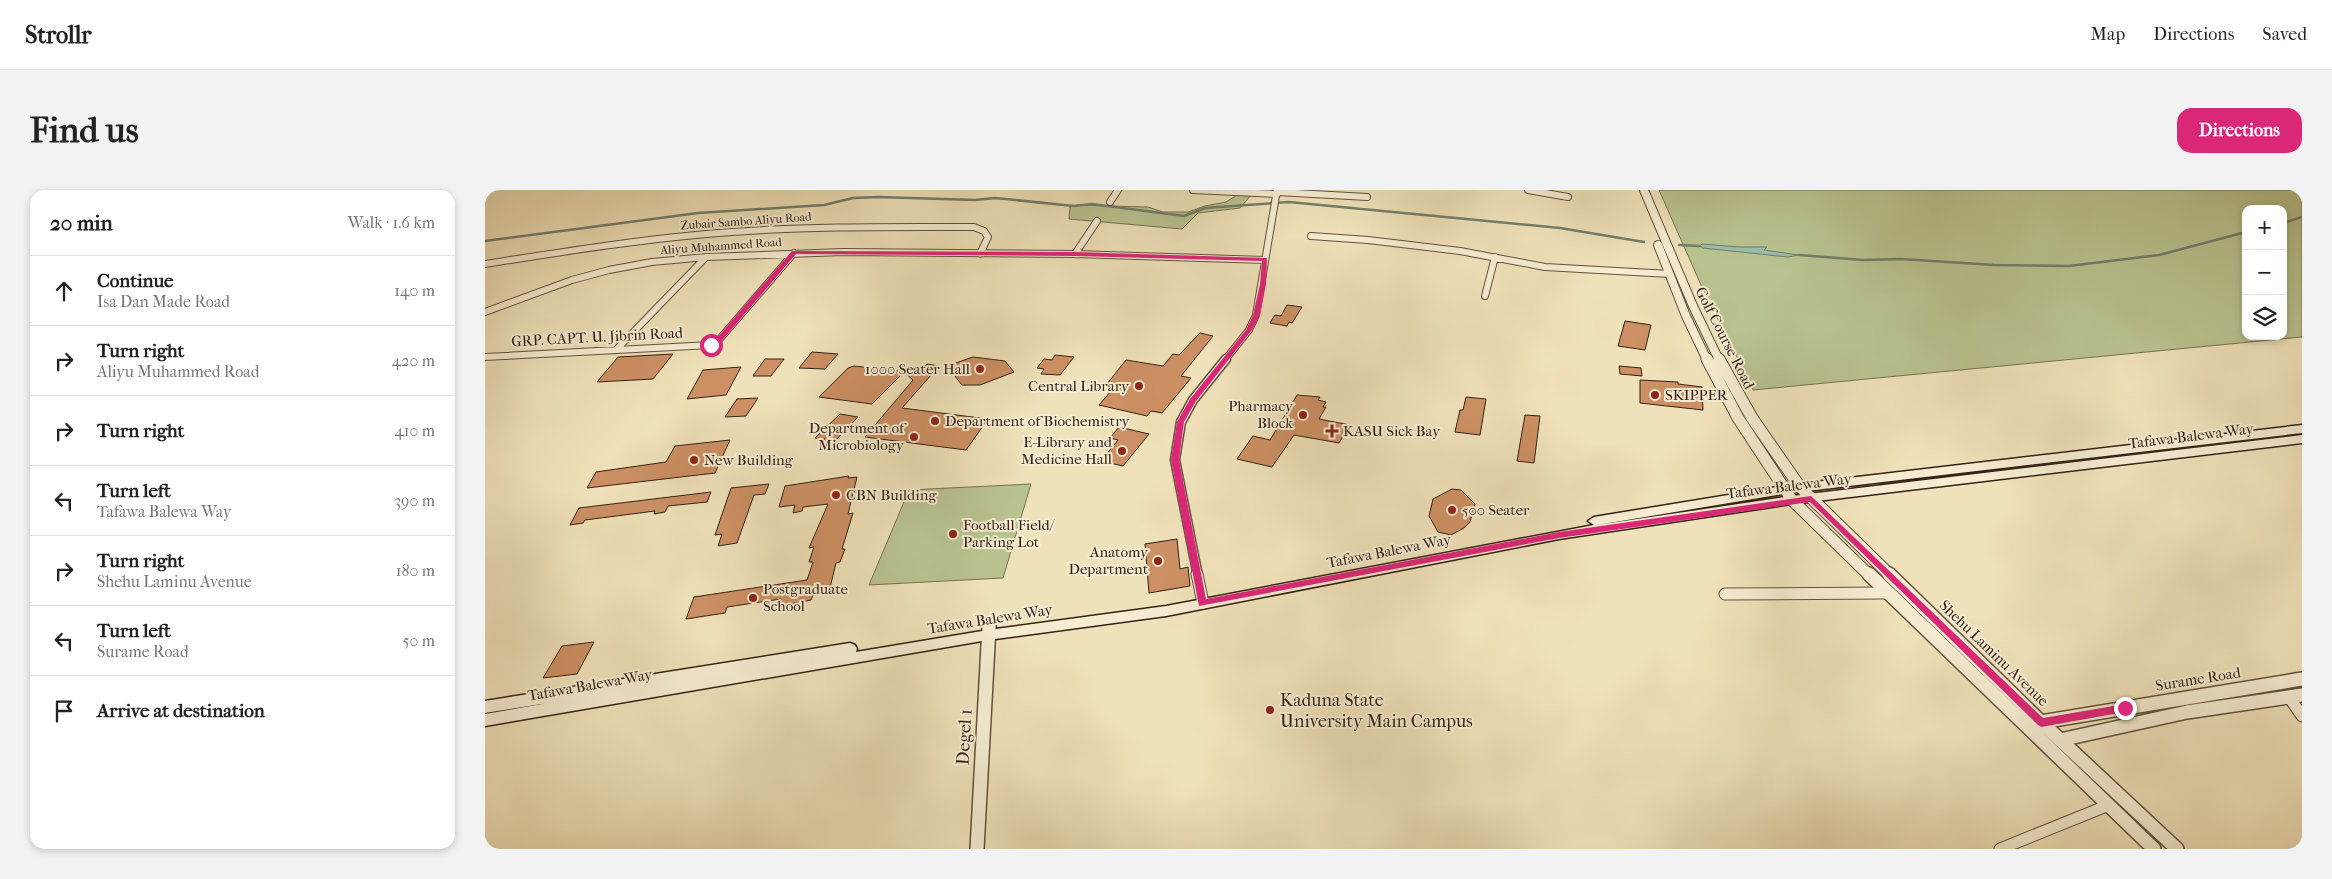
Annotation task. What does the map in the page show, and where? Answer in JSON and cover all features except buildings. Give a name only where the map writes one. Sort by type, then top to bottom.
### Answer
[{"type":"main road","name":"Tafawa Balewa Way","points":[[1788,495],[1800,487],[2302,429]]},
{"type":"main road","name":"Tafawa Balewa Way","points":[[485,707],[1202,600],[1788,495],[1811,499],[2302,439]]},
{"type":"main road","name":"Tafawa Balewa Way","points":[[485,720],[989,631]]},
{"type":"street","points":[[1109,202],[1118,190]]},
{"type":"street","points":[[1193,190],[1276,196],[1367,197]]},
{"type":"street","points":[[1528,190],[1569,197]]},
{"type":"street","name":"Golf Course Road","points":[[1636,190],[1687,316],[1710,366],[1738,418],[1788,495]]},
{"type":"street","name":"Golf Course Road","points":[[1644,190],[1697,316],[1750,417],[1777,460],[1811,499]]},
{"type":"street","points":[[1202,600],[1175,460],[1181,422],[1193,400],[1249,330],[1256,315],[1263,284],[1265,260],[1276,196]]},
{"type":"street","points":[[1075,254],[1097,221]]},
{"type":"street","name":"Zubair Sambo Aliyu Road","points":[[485,264],[624,243],[732,232],[831,227],[974,227],[984,231],[988,237],[980,254]]},
{"type":"street","points":[[1311,236],[1427,246],[1545,267],[1670,274]]},
{"type":"street","name":"Aliyu Muhammed Road","points":[[485,312],[563,283],[609,270],[652,262],[706,257],[794,253],[1075,254],[1265,260]]},
{"type":"street","name":"GRP. CAPT. U. Jibrin Road","points":[[485,357],[711,345],[718,341],[794,253]]},
{"type":"street","points":[[615,350],[706,257]]},
{"type":"street","points":[[1485,296],[1495,257]]},
{"type":"street","points":[[1687,316],[1697,316]]},
{"type":"street","name":"Shehu Laminu Avenue","points":[[1788,495],[2154,849]]},
{"type":"street","name":"Shehu Laminu Avenue","points":[[1811,499],[2041,722],[2177,849]]},
{"type":"street","points":[[1725,594],[1888,593]]},
{"type":"street","name":"Degel 1","points":[[977,849],[989,631]]},
{"type":"street","name":"Surame Road","points":[[2041,722],[2302,679]]},
{"type":"street","points":[[2295,696],[2302,716]]},
{"type":"street","name":"Surame Road","points":[[2060,740],[2187,712],[2295,696]]},
{"type":"street","points":[[2000,849],[2109,805]]},
{"type":"shaded area","points":[[1659,190],[2302,190],[2302,337],[2287,338],[2287,205],[2242,205],[2242,340],[2271,340],[1753,390],[1701,285]]},
{"type":"shaded area","points":[[1239,194],[1252,194],[1240,208],[1198,213],[1182,229],[1069,219],[1070,207],[1077,205],[1148,207],[1163,212],[1188,212],[1226,202]]},
{"type":"shaded area","points":[[1702,244],[1767,247],[1764,250],[1799,255],[1788,257],[1703,248],[1700,246]]},
{"type":"shaded area","name":"Football Field/ Parking Lot","points":[[1031,484],[1003,578],[869,585],[909,490]]},
{"type":"waterway","points":[[485,241],[698,213],[824,205],[853,198],[878,197],[975,200],[995,198],[1074,206],[1092,204],[1184,216],[1205,208],[1289,202],[1560,228],[1644,242]]},
{"type":"waterway","points":[[2287,222],[2302,217]]},
{"type":"waterway","points":[[1799,255],[1863,260],[1901,259],[1994,265],[2069,266],[2159,255],[2242,233]]},
{"type":"waterway","points":[[1679,245],[1700,246]]},
{"type":"place","name":"1000 Seater Hall","points":[[980,369]]},
{"type":"place","name":"Central Library","points":[[1139,386]]},
{"type":"place","name":"SKIPPER","points":[[1655,395]]},
{"type":"place","name":"Pharmacy Block","points":[[1303,415]]},
{"type":"place","name":"Department of Biochemistry","points":[[935,421]]},
{"type":"place","name":"KASU Sick Bay","points":[[1332,431]]},
{"type":"place","name":"Department of Microbiology","points":[[914,437]]},
{"type":"place","name":"E-Library and Medicine Hall","points":[[1122,451]]},
{"type":"place","name":"New Building","points":[[694,460]]},
{"type":"place","name":"CBN Building","points":[[836,495]]},
{"type":"place","name":"500 Seater","points":[[1452,510]]},
{"type":"place","name":"Football Field/ Parking Lot","points":[[953,534]]},
{"type":"place","name":"Anatomy Department","points":[[1158,561]]},
{"type":"place","name":"Postgraduate School","points":[[753,598]]},
{"type":"place","name":"Kaduna State University Main Campus","points":[[1270,710]]},
{"type":"route","points":[[711,345],[718,341],[794,253],[1075,254],[1265,260],[1263,284],[1256,315],[1249,330],[1193,400],[1181,422],[1175,460],[1203,604],[1559,535],[1792,500],[1811,499],[1834,519],[2041,722],[2125,708]]}]
